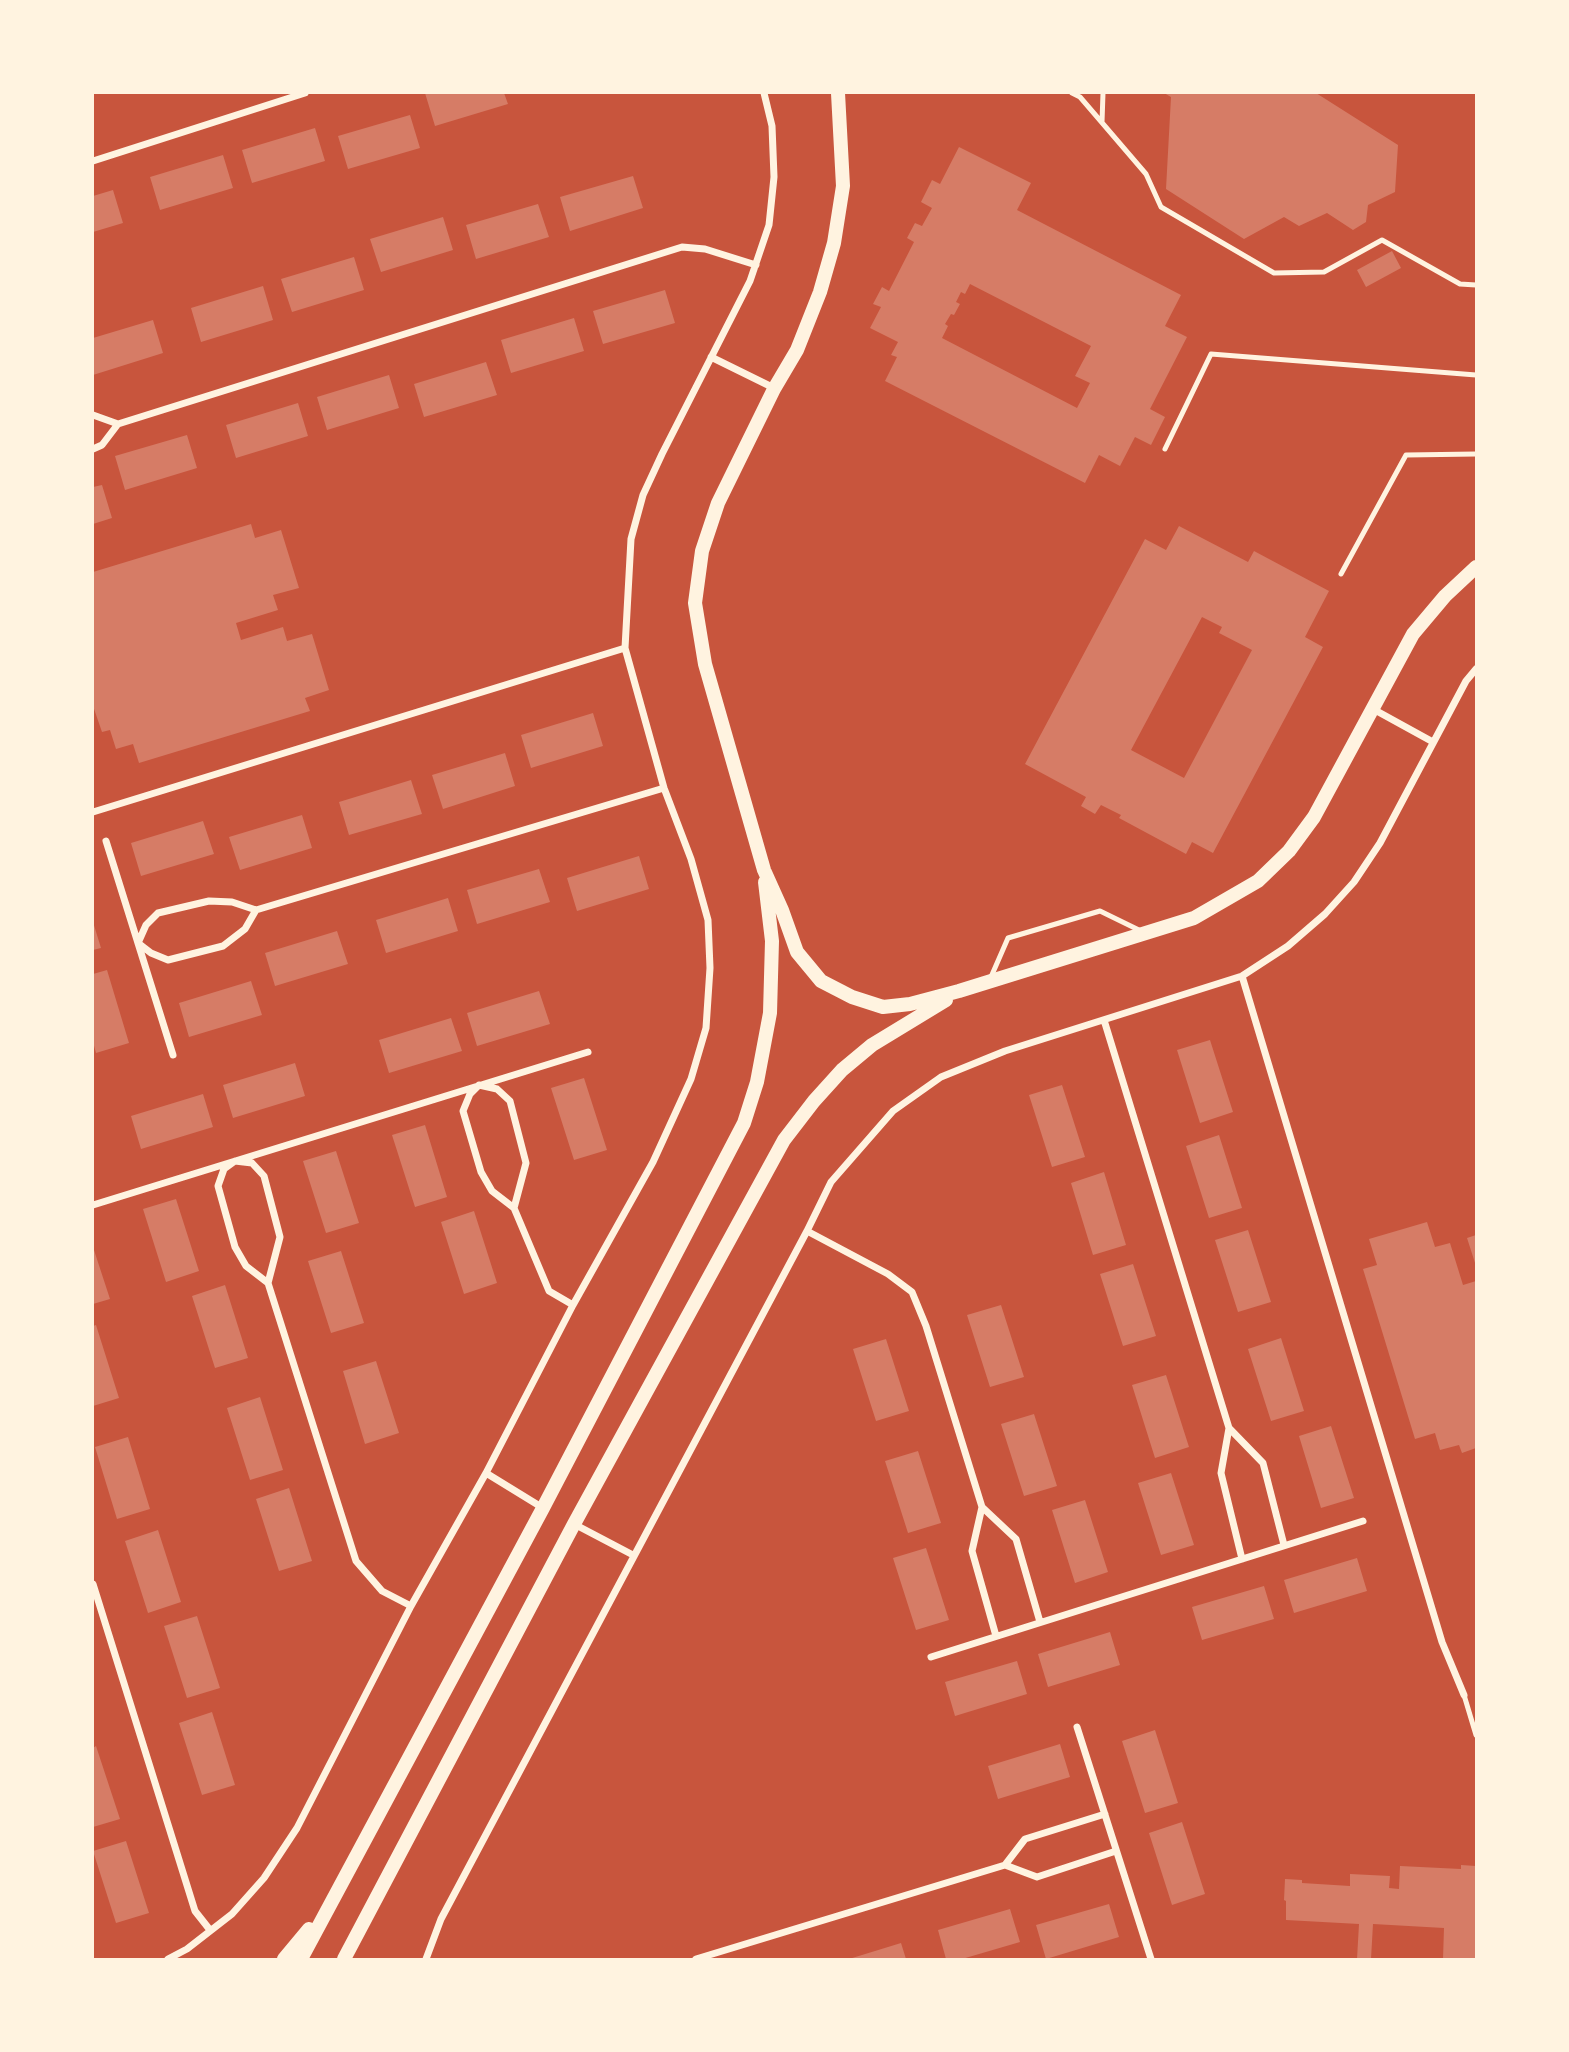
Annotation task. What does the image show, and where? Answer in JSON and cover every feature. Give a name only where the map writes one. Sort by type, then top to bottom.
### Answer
[{"type":"main road","points":[[838,93],[843,186],[834,243],[820,292],[797,350],[774,389],[718,503],[702,551],[695,603],[705,664],[764,870],[797,952],[821,981],[852,997],[883,1007],[910,1004],[1194,918],[1258,881],[1289,851],[1314,817],[1413,634],[1445,596],[1476,567]]},
{"type":"main road","points":[[301,1959],[744,1123],[757,1082],[770,1013],[772,941],[764,870]]},
{"type":"main road","points":[[348,1955],[574,1524],[784,1140],[842,1070],[872,1045],[959,991]]},
{"type":"main road","points":[[284,1959],[304,1937],[340,1885]]},
{"type":"street","points":[[93,161],[305,93]]},
{"type":"street","points":[[167,1959],[187,1949],[232,1914],[264,1878],[298,1828],[411,1606],[486,1473],[573,1305],[653,1162],[691,1079],[706,1028],[710,968],[708,920],[691,859],[664,788],[625,648],[631,539],[643,495],[750,281],[769,225],[774,177],[772,126],[764,93]]},
{"type":"street","points":[[93,449],[102,444],[118,424],[682,247],[705,249],[756,265]]},
{"type":"street","points":[[711,357],[774,389]]},
{"type":"street","points":[[93,415],[118,424]]},
{"type":"street","points":[[93,812],[625,648]]},
{"type":"street","points":[[426,1959],[441,1919],[831,1182],[893,1111],[941,1077],[1005,1051],[1242,976],[1287,946],[1316,922],[1354,883],[1380,843],[1466,681],[1476,669]]},
{"type":"street","points":[[1373,709],[1433,743]]},
{"type":"street","points":[[138,943],[145,925],[158,914],[209,901],[232,902],[256,910],[664,788]]},
{"type":"street","points":[[106,841],[173,1055]]},
{"type":"street","points":[[138,943],[151,953],[169,960],[223,946],[245,929],[256,910]]},
{"type":"street","points":[[1242,976],[1442,1642],[1464,1695]]},
{"type":"street","points":[[1104,1020],[1229,1428],[1263,1464],[1284,1545]]},
{"type":"street","points":[[93,1205],[588,1052]]},
{"type":"street","points":[[514,1208],[526,1163],[510,1101],[498,1088],[480,1086],[470,1094],[463,1111],[481,1172],[492,1191],[514,1208],[549,1291],[573,1305]]},
{"type":"street","points":[[268,1283],[246,1266],[235,1247],[218,1186],[225,1169],[235,1161],[251,1163],[264,1176],[280,1237],[268,1283],[356,1561],[382,1591],[411,1606]]},
{"type":"street","points":[[807,1231],[888,1274],[912,1292],[926,1326],[982,1507],[1016,1539],[1040,1622]]},
{"type":"street","points":[[1229,1428],[1221,1473],[1242,1559]]},
{"type":"street","points":[[486,1473],[542,1508]]},
{"type":"street","points":[[982,1507],[972,1551],[996,1636]]},
{"type":"street","points":[[931,1657],[1363,1521]]},
{"type":"street","points":[[574,1524],[633,1555]]},
{"type":"street","points":[[93,1584],[195,1911],[209,1930]]},
{"type":"street","points":[[1077,1727],[1151,1959]]},
{"type":"street","points":[[696,1959],[1004,1865],[1025,1839],[1105,1814]]},
{"type":"street","points":[[1004,1865],[1037,1877],[1116,1851]]},
{"type":"lane","points":[[1072,93],[1080,97],[1146,174],[1161,206],[1274,273],[1324,272],[1382,240],[1461,284],[1476,285]]},
{"type":"lane","points":[[1101,122],[1103,93]]},
{"type":"lane","points":[[1165,449],[1211,354],[1476,375]]},
{"type":"lane","points":[[1341,574],[1406,455],[1476,454]]},
{"type":"lane","points":[[989,982],[1008,938],[1100,911],[1146,933]]},
{"type":"lane","points":[[1464,1695],[1476,1735]]},
{"type":"building","points":[[425,93],[504,93],[508,104],[435,126]]},
{"type":"building","points":[[1164,93],[1316,93],[1398,145],[1395,192],[1368,205],[1366,222],[1353,230],[1327,213],[1299,226],[1284,217],[1244,239],[1166,189],[1171,97]]},
{"type":"building","points":[[410,115],[420,148],[348,169],[338,136]]},
{"type":"building","points":[[315,128],[325,161],[252,183],[242,150]]},
{"type":"building","points":[[959,147],[1031,183],[1017,210],[1181,295],[1165,326],[1187,337],[1150,409],[1165,417],[1151,445],[1135,437],[1120,466],[1099,455],[1085,483],[885,381],[897,357],[891,355],[898,342],[870,328],[881,307],[873,304],[882,287],[889,291],[914,242],[907,238],[915,223],[922,226],[932,208],[921,202],[932,180],[940,184]],"holes":[[[970,284],[1091,346],[1075,376],[1090,383],[1077,408],[942,338],[948,326],[945,324],[960,304],[956,302],[961,292],[965,294]]]},
{"type":"building","points":[[223,155],[233,188],[160,210],[150,177]]},
{"type":"building","points":[[633,176],[643,208],[570,231],[560,197]]},
{"type":"building","points":[[113,190],[123,223],[93,232],[93,196]]},
{"type":"building","points":[[538,204],[549,237],[476,259],[466,225]]},
{"type":"building","points":[[443,217],[453,250],[381,272],[370,239]]},
{"type":"building","points":[[1392,251],[1401,268],[1366,287],[1357,270]]},
{"type":"building","points":[[354,257],[364,290],[292,312],[281,279]]},
{"type":"building","points":[[263,286],[273,320],[201,342],[191,308]]},
{"type":"building","points":[[665,290],[675,323],[603,344],[593,311]]},
{"type":"building","points":[[574,318],[584,351],[511,373],[501,340]]},
{"type":"building","points":[[153,320],[163,353],[93,375],[93,338]]},
{"type":"building","points":[[486,362],[497,395],[424,417],[414,384]]},
{"type":"building","points":[[389,375],[399,408],[327,430],[317,397]]},
{"type":"building","points":[[298,403],[308,436],[236,458],[226,425]]},
{"type":"building","points":[[187,435],[197,468],[125,490],[115,456]]},
{"type":"building","points":[[102,485],[112,518],[93,524],[93,487]]},
{"type":"building","points":[[251,524],[255,538],[281,530],[299,588],[273,595],[278,610],[236,623],[241,640],[283,627],[287,641],[312,634],[329,690],[305,698],[310,711],[139,763],[133,744],[116,749],[110,730],[102,732],[93,706],[93,572]]},
{"type":"building","points":[[1179,526],[1248,562],[1254,551],[1329,591],[1305,637],[1323,647],[1213,853],[1192,842],[1186,854],[1119,818],[1121,815],[1101,805],[1095,814],[1081,806],[1086,797],[1025,764],[1145,539],[1166,550]],"holes":[[[1202,617],[1222,627],[1219,633],[1252,650],[1184,778],[1131,750]]]},
{"type":"building","points":[[593,713],[603,746],[531,768],[521,735]]},
{"type":"building","points":[[505,753],[515,786],[443,809],[432,775]]},
{"type":"building","points":[[411,780],[422,814],[349,835],[339,802]]},
{"type":"building","points":[[302,815],[312,848],[240,870],[229,837]]},
{"type":"building","points":[[203,821],[214,854],[141,876],[131,843]]},
{"type":"building","points":[[639,856],[649,889],[577,911],[567,878]]},
{"type":"building","points":[[539,869],[550,902],[477,924],[467,890]]},
{"type":"building","points":[[448,898],[458,931],[386,953],[376,920]]},
{"type":"building","points":[[93,922],[101,948],[93,950]]},
{"type":"building","points":[[337,931],[348,964],[275,986],[265,953]]},
{"type":"building","points":[[107,970],[129,1043],[96,1053],[93,1042],[93,974]]},
{"type":"building","points":[[251,981],[262,1015],[189,1037],[179,1003]]},
{"type":"building","points":[[539,991],[550,1024],[477,1046],[467,1013]]},
{"type":"building","points":[[451,1018],[462,1051],[389,1073],[379,1040]]},
{"type":"building","points":[[1210,1040],[1233,1112],[1200,1123],[1177,1050]]},
{"type":"building","points":[[295,1063],[305,1096],[233,1118],[223,1085]]},
{"type":"building","points":[[584,1078],[607,1150],[574,1160],[551,1088]]},
{"type":"building","points":[[1062,1085],[1085,1157],[1052,1167],[1029,1095]]},
{"type":"building","points":[[203,1094],[213,1127],[141,1149],[131,1116]]},
{"type":"building","points":[[425,1125],[447,1197],[415,1207],[392,1135]]},
{"type":"building","points":[[1219,1135],[1242,1208],[1209,1218],[1186,1146]]},
{"type":"building","points":[[336,1151],[359,1223],[326,1233],[303,1161]]},
{"type":"building","points":[[1104,1172],[1126,1245],[1093,1255],[1071,1183]]},
{"type":"building","points":[[176,1199],[199,1271],[166,1282],[143,1209]]},
{"type":"building","points":[[474,1211],[497,1283],[464,1294],[441,1222]]},
{"type":"building","points":[[1427,1222],[1435,1247],[1450,1243],[1463,1285],[1476,1281],[1476,1448],[1462,1453],[1459,1445],[1440,1450],[1435,1433],[1415,1439],[1363,1269],[1377,1265],[1369,1239]]},
{"type":"building","points":[[1248,1230],[1271,1302],[1238,1312],[1215,1240]]},
{"type":"building","points":[[1476,1235],[1476,1266],[1467,1238]]},
{"type":"building","points":[[93,1247],[110,1299],[93,1304]]},
{"type":"building","points":[[341,1251],[364,1323],[331,1333],[308,1261]]},
{"type":"building","points":[[1133,1264],[1156,1336],[1123,1346],[1100,1274]]},
{"type":"building","points":[[225,1285],[248,1358],[215,1368],[192,1296]]},
{"type":"building","points":[[1001,1305],[1024,1377],[990,1387],[967,1315]]},
{"type":"building","points":[[96,1325],[119,1398],[93,1406],[93,1326]]},
{"type":"building","points":[[1281,1338],[1304,1411],[1271,1421],[1248,1349]]},
{"type":"building","points":[[886,1339],[909,1411],[876,1421],[853,1349]]},
{"type":"building","points":[[376,1361],[399,1433],[365,1444],[343,1371]]},
{"type":"building","points":[[1166,1375],[1189,1447],[1155,1458],[1132,1385]]},
{"type":"building","points":[[260,1397],[283,1470],[250,1480],[227,1408]]},
{"type":"building","points":[[1034,1414],[1057,1486],[1024,1496],[1001,1424]]},
{"type":"building","points":[[1331,1426],[1354,1498],[1321,1508],[1299,1436]]},
{"type":"building","points":[[128,1437],[150,1509],[117,1519],[95,1447]]},
{"type":"building","points":[[918,1451],[941,1523],[908,1533],[885,1461]]},
{"type":"building","points":[[1171,1473],[1194,1545],[1161,1555],[1138,1483]]},
{"type":"building","points":[[289,1488],[312,1561],[279,1571],[256,1499]]},
{"type":"building","points":[[1085,1500],[1108,1572],[1075,1583],[1052,1510]]},
{"type":"building","points":[[158,1530],[181,1602],[148,1613],[125,1541]]},
{"type":"building","points":[[926,1548],[949,1620],[916,1630],[893,1558]]},
{"type":"building","points":[[1357,1558],[1367,1591],[1294,1613],[1284,1580]]},
{"type":"building","points":[[1264,1586],[1274,1619],[1202,1640],[1192,1607]]},
{"type":"building","points":[[197,1616],[220,1688],[187,1698],[164,1626]]},
{"type":"building","points":[[1110,1632],[1120,1665],[1048,1687],[1038,1654]]},
{"type":"building","points":[[1017,1661],[1027,1694],[955,1716],[945,1682]]},
{"type":"building","points":[[212,1712],[235,1785],[202,1795],[179,1723]]},
{"type":"building","points":[[1155,1730],[1178,1803],[1145,1813],[1122,1741]]},
{"type":"building","points":[[1060,1744],[1070,1777],[998,1799],[988,1766]]},
{"type":"building","points":[[96,1746],[120,1819],[93,1827],[93,1748]]},
{"type":"building","points":[[1182,1822],[1205,1894],[1172,1905],[1149,1833]]},
{"type":"building","points":[[126,1841],[149,1913],[116,1923],[93,1851]]},
{"type":"building","points":[[1461,1865],[1476,1866],[1476,1959],[1443,1959],[1444,1928],[1373,1924],[1371,1959],[1357,1959],[1359,1924],[1286,1920],[1285,1879],[1302,1880],[1302,1883],[1350,1886],[1350,1874],[1390,1876],[1389,1888],[1399,1889],[1400,1866],[1461,1869]]},
{"type":"building","points":[[1109,1904],[1119,1937],[1046,1959],[1036,1925]]},
{"type":"building","points":[[1010,1909],[1020,1942],[962,1959],[946,1959],[938,1930]]},
{"type":"building","points":[[901,1943],[906,1959],[849,1959]]}]
